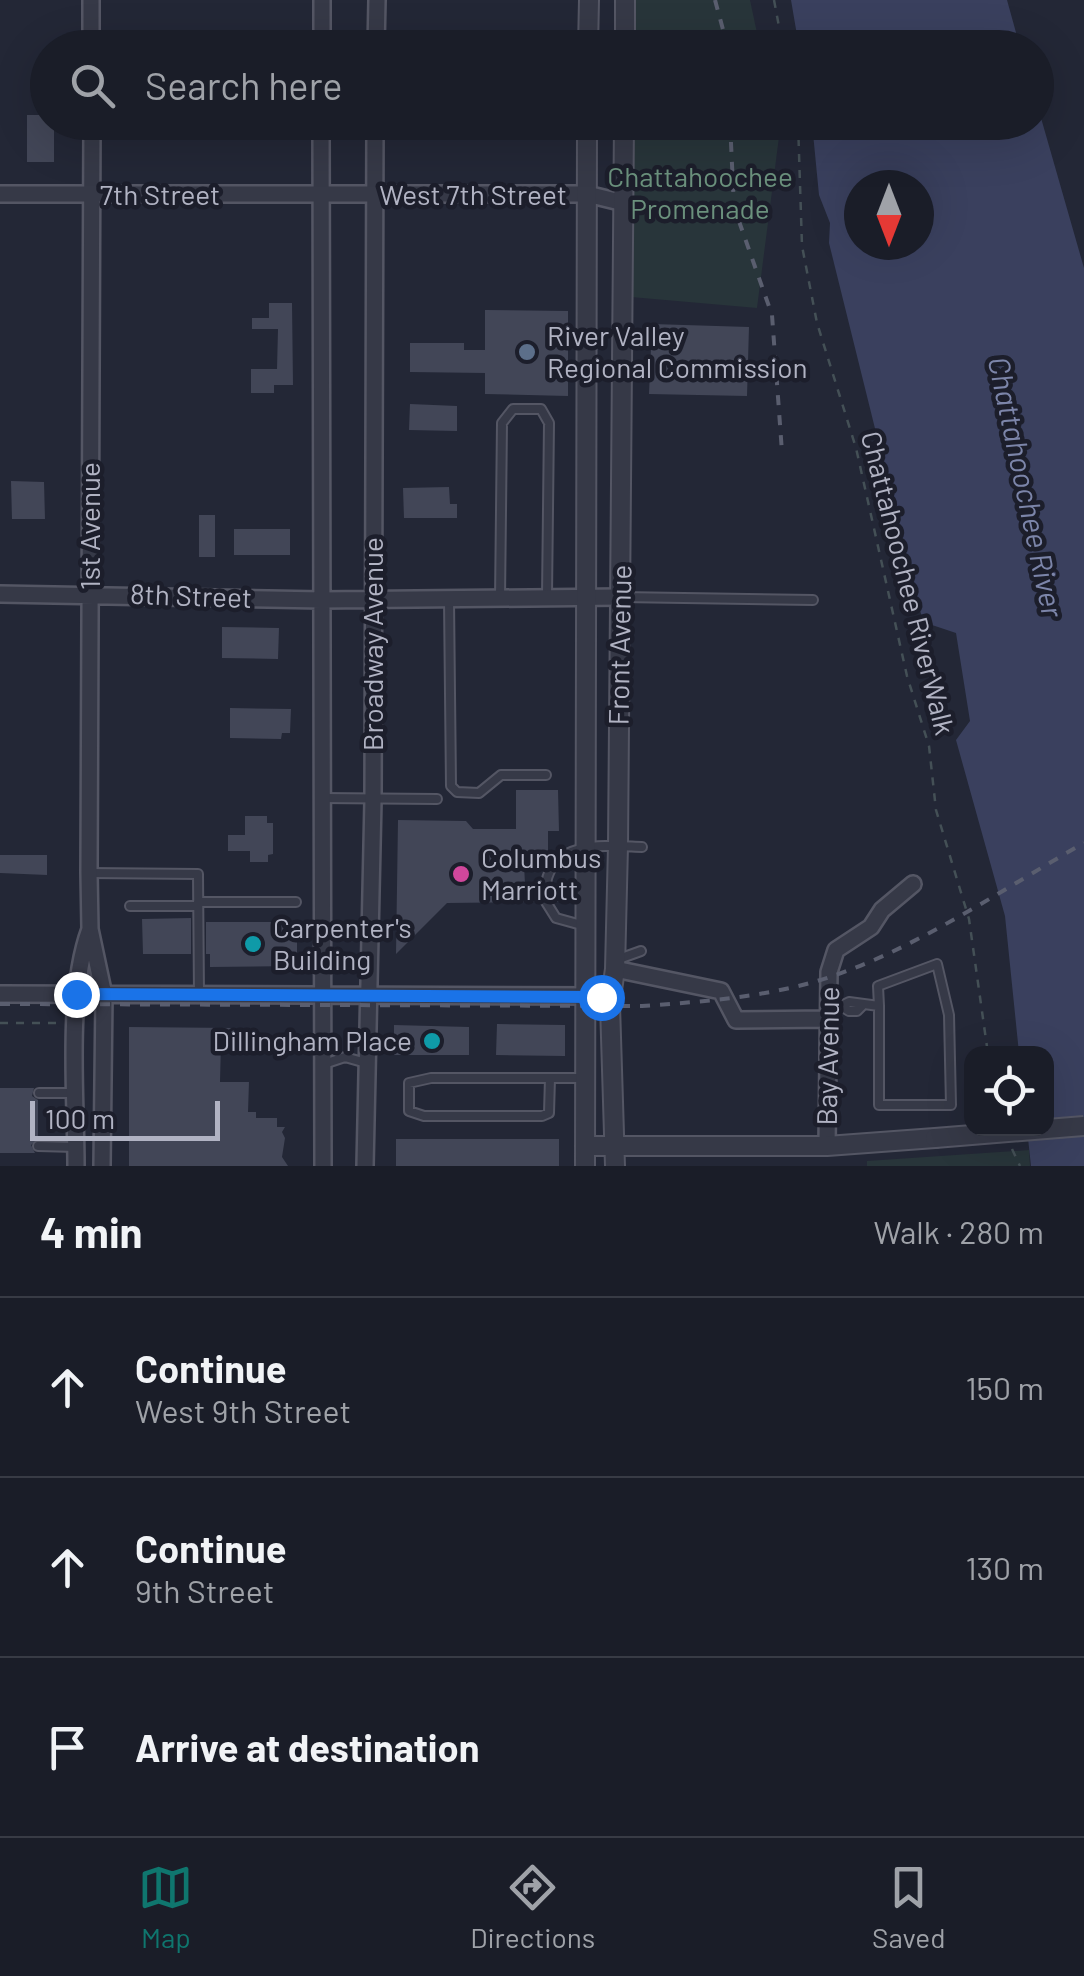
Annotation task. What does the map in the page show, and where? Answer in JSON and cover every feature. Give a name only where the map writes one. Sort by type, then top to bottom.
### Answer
[{"type":"street","points":[[91,0],[92,30]]},
{"type":"street","points":[[322,0],[322,30]]},
{"type":"street","points":[[376,0],[376,30]]},
{"type":"street","points":[[588,0],[588,30]]},
{"type":"street","points":[[625,30],[626,0]]},
{"type":"street","name":"1st Avenue","points":[[92,140],[89,873],[90,928],[104,995],[102,1166]]},
{"type":"street","name":"Broadway Avenue","points":[[321,140],[323,1166]]},
{"type":"street","name":"Broadway Avenue","points":[[365,1166],[373,800],[375,140]]},
{"type":"street","name":"Front Avenue","points":[[585,1166],[587,140]]},
{"type":"street","name":"Front Avenue","points":[[615,1166],[610,996],[615,964],[618,846],[624,140]]},
{"type":"street","name":"7th Street","points":[[0,194],[320,196]]},
{"type":"street","name":"West 7th Street","points":[[320,196],[586,194],[624,203]]},
{"type":"street","name":"8th Street","points":[[0,594],[322,600],[620,597]]},
{"type":"street","name":"Bay Avenue","points":[[827,1146],[832,1010],[829,972],[836,950],[871,927],[882,910],[913,884]]},
{"type":"street","name":"1st Avenue","points":[[76,1166],[76,994],[90,928]]},
{"type":"street","points":[[615,964],[721,991],[736,1020],[832,1010]]},
{"type":"street","points":[[0,994],[610,996]]},
{"type":"street","points":[[76,1032],[103,1040]]},
{"type":"street","points":[[585,1146],[827,1146],[1084,1126]]},
{"type":"lane","points":[[500,599],[502,422],[513,409],[542,409],[549,423],[547,599]]},
{"type":"lane","points":[[620,597],[813,600]]},
{"type":"lane","points":[[448,600],[451,786],[457,792],[480,793],[502,775],[546,775]]},
{"type":"lane","points":[[321,798],[437,799]]},
{"type":"lane","points":[[546,883],[563,856],[585,847],[642,847]]},
{"type":"lane","points":[[89,873],[198,874],[199,995]]},
{"type":"lane","points":[[130,906],[296,902]]},
{"type":"lane","points":[[546,902],[556,918],[585,926]]},
{"type":"lane","points":[[615,964],[641,951]]},
{"type":"lane","points":[[937,964],[949,1015],[951,1105],[879,1105],[879,1006],[878,986],[937,964]]},
{"type":"lane","points":[[832,1010],[858,1011],[862,1006],[879,1006]]},
{"type":"lane","points":[[322,1065],[345,1056],[366,1063]]},
{"type":"lane","points":[[550,1078],[549,1113],[542,1116],[424,1116],[409,1111],[409,1083],[431,1078],[550,1078],[586,1078]]},
{"type":"lane","points":[[38,1093],[76,1093]]},
{"type":"lane","points":[[38,1146],[76,1146]]},
{"type":"path","points":[[774,0],[780,30]]},
{"type":"path","name":"Chattahoochee RiverWalk","points":[[799,140],[802,246],[813,304],[856,448],[906,676],[929,746],[936,810],[969,920],[987,1046]]},
{"type":"path","points":[[0,1023],[76,1032]]},
{"type":"green space","points":[[630,0],[750,0],[756,30],[630,30]]},
{"type":"green space","name":"Chattahoochee Promenade","points":[[631,140],[779,140],[757,308],[631,297]]},
{"type":"green space","points":[[1029,1150],[1030,1166],[867,1166],[867,1161]]},
{"type":"water","points":[[791,0],[1007,0],[1015,30],[796,30]]},
{"type":"water","name":"Chattahoochee River","points":[[814,140],[1047,140],[1084,268],[1084,1166],[1031,1166],[1028,1136],[1054,1136],[1054,1046],[1018,1046],[1005,916],[956,740],[970,721],[956,633],[923,622],[829,243],[830,223],[819,195]]},
{"type":"building","points":[[30,115],[30,140],[54,140],[54,162],[27,162]]},
{"type":"building","points":[[269,303],[292,303],[293,385],[274,385],[274,393],[251,393],[251,369],[277,369],[278,329],[252,329],[252,318],[269,318]]},
{"type":"building","name":"River Valley Regional Commission","points":[[485,310],[568,311],[568,396],[485,394],[485,373],[410,372],[410,343],[464,343],[464,350],[485,350]]},
{"type":"building","points":[[652,324],[749,327],[747,396],[649,394]]},
{"type":"building","points":[[410,404],[457,406],[457,431],[409,430]]},
{"type":"building","points":[[11,481],[44,482],[45,519],[12,519]]},
{"type":"building","points":[[449,487],[450,504],[457,504],[457,518],[404,518],[403,488]]},
{"type":"building","points":[[199,515],[215,515],[215,557],[199,557]]},
{"type":"building","points":[[234,529],[290,529],[290,555],[234,555]]},
{"type":"building","points":[[222,627],[279,628],[278,659],[222,658]]},
{"type":"building","points":[[230,708],[291,709],[290,733],[282,733],[281,739],[230,738]]},
{"type":"building","name":"Columbus Marriott","points":[[516,790],[558,790],[559,831],[548,831],[548,851],[537,864],[524,864],[525,884],[539,883],[546,890],[560,883],[560,902],[547,895],[539,902],[447,903],[396,954],[398,820],[466,821],[473,829],[516,829]]},
{"type":"building","points":[[245,816],[267,816],[267,823],[273,823],[273,854],[268,855],[268,862],[250,862],[250,851],[228,851],[228,835],[245,835]]},
{"type":"building","points":[[0,855],[47,855],[47,875],[0,873]]},
{"type":"building","points":[[191,918],[191,954],[143,954],[142,919]]},
{"type":"building","name":"Carpenter's Building","points":[[206,922],[297,922],[297,966],[210,967]]},
{"type":"building","points":[[497,1024],[565,1025],[565,1056],[496,1055]]},
{"type":"building","name":"Dillingham Place","points":[[394,1025],[469,1027],[469,1055],[394,1055]]},
{"type":"building","points":[[129,1027],[234,1028],[234,1042],[221,1042],[220,1082],[249,1082],[248,1112],[256,1112],[256,1118],[277,1118],[277,1127],[285,1127],[282,1157],[288,1166],[129,1166]]},
{"type":"building","points":[[0,1088],[34,1088],[32,1096],[38,1100],[38,1139],[31,1145],[35,1153],[0,1153]]},
{"type":"building","points":[[396,1139],[559,1139],[559,1166],[396,1166]]},
{"type":"railway","points":[[715,0],[723,30]]},
{"type":"railway","points":[[731,140],[734,207],[772,315],[782,452]]},
{"type":"railway","points":[[0,1004],[642,1006],[747,996],[810,983],[881,957],[1084,843]]},
{"type":"place","name":"River Valley Regional Commission","points":[[527,352]]},
{"type":"place","name":"Columbus Marriott","points":[[461,874]]},
{"type":"place","name":"Carpenter's Building","points":[[253,944]]},
{"type":"place","name":"Dillingham Place","points":[[432,1041]]},
{"type":"route","points":[[76,994],[601,997]]}]
